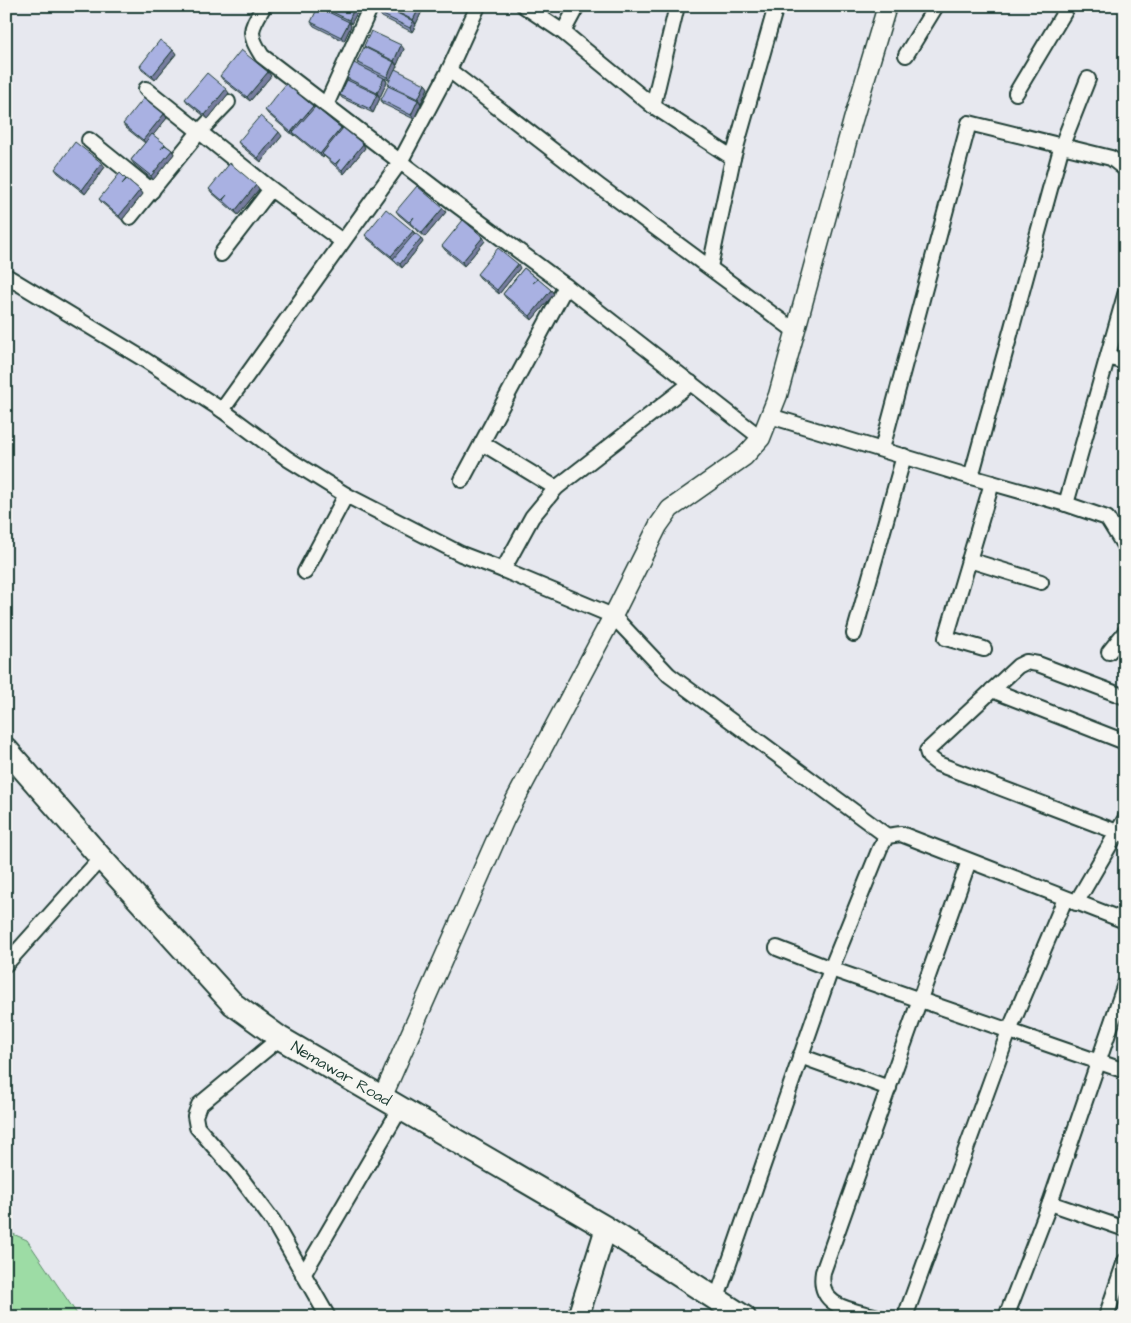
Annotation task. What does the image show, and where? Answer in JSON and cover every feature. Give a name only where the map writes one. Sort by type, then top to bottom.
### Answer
[{"type":"highway","name":"Nemawar Road","points":[[6,749],[101,858],[233,1004],[280,1038],[606,1228],[744,1317]]},
{"type":"main road","points":[[578,1317],[606,1228]]},
{"type":"street","points":[[264,6],[253,25],[252,40],[262,56],[566,286],[761,438]]},
{"type":"street","points":[[326,105],[371,6]]},
{"type":"street","points":[[222,410],[400,162],[449,70],[478,6]]},
{"type":"street","points":[[524,6],[563,32],[653,106],[734,158]]},
{"type":"street","points":[[563,32],[577,6]]},
{"type":"street","points":[[653,106],[677,6]]},
{"type":"street","points":[[710,267],[734,158],[776,6]]},
{"type":"street","points":[[303,1275],[391,1103],[505,819],[613,616],[658,526],[670,509],[744,457],[761,438],[778,395],[853,120],[887,6]]},
{"type":"street","points":[[906,55],[936,6]]},
{"type":"street","points":[[1016,93],[1068,6]]},
{"type":"street","points":[[449,70],[599,186],[795,331]]},
{"type":"street","points":[[971,477],[1062,145],[1088,79]]},
{"type":"street","points":[[146,89],[271,188],[342,241]]},
{"type":"street","points":[[130,217],[199,132],[228,102]]},
{"type":"street","points":[[882,450],[969,123],[1111,158],[1125,169]]},
{"type":"street","points":[[89,140],[152,190]]},
{"type":"street","points":[[222,254],[271,188]]},
{"type":"street","points":[[7,277],[142,358],[222,410],[288,459],[346,495],[461,554],[613,616],[669,675],[888,836],[901,834],[1125,921]]},
{"type":"street","points":[[462,480],[566,286]]},
{"type":"street","points":[[1066,504],[1125,295]]},
{"type":"street","points":[[1108,356],[1125,362]]},
{"type":"street","points":[[503,570],[532,517],[556,488],[691,383]]},
{"type":"street","points":[[770,416],[1066,504],[1107,518],[1125,547]]},
{"type":"street","points":[[482,443],[556,488]]},
{"type":"street","points":[[854,634],[904,456]]},
{"type":"street","points":[[984,649],[946,638],[992,483]]},
{"type":"street","points":[[304,572],[346,495]]},
{"type":"street","points":[[969,560],[1042,582]]},
{"type":"street","points":[[1109,652],[1125,632]]},
{"type":"street","points":[[905,1317],[1009,1031],[1071,901],[1122,829],[938,764],[929,757],[928,751],[933,744],[1018,666],[1026,662],[1038,664],[1125,698]]},
{"type":"street","points":[[992,690],[1125,742]]},
{"type":"street","points":[[717,1298],[830,968],[880,848],[888,836]]},
{"type":"street","points":[[6,964],[101,858]]},
{"type":"street","points":[[878,1317],[844,1308],[828,1299],[821,1283],[823,1272],[969,861]]},
{"type":"street","points":[[777,948],[1125,1071]]},
{"type":"street","points":[[1006,1317],[1050,1203],[1125,984]]},
{"type":"street","points":[[280,1038],[199,1105],[195,1116],[196,1127],[237,1173],[273,1221],[328,1317]]},
{"type":"street","points":[[800,1056],[889,1088]]},
{"type":"street","points":[[1050,1203],[1125,1229]]},
{"type":"street","points":[[1106,1317],[1125,1260]]},
{"type":"green space","points":[[6,1231],[27,1240],[79,1317],[6,1317]]},
{"type":"building","points":[[320,6],[355,6],[349,20]]},
{"type":"building","points":[[383,6],[413,21],[410,28],[379,13]]},
{"type":"building","points":[[385,6],[420,6],[413,20]]},
{"type":"building","points":[[318,7],[349,22],[341,37],[311,22]]},
{"type":"building","points":[[371,31],[401,45],[394,61],[364,46]]},
{"type":"building","points":[[160,40],[173,50],[152,76],[140,66]]},
{"type":"building","points":[[364,47],[394,62],[387,77],[357,62]]},
{"type":"building","points":[[241,50],[268,72],[247,97],[220,76]]},
{"type":"building","points":[[354,63],[384,78],[377,93],[347,78]]},
{"type":"building","points":[[395,69],[425,84],[418,99],[388,84]]},
{"type":"building","points":[[207,73],[226,89],[205,115],[185,99]]},
{"type":"building","points":[[347,80],[377,94],[370,109],[340,95]]},
{"type":"building","points":[[286,84],[313,106],[291,132],[265,110]]},
{"type":"building","points":[[388,86],[418,100],[411,115],[381,100]]},
{"type":"building","points":[[144,98],[164,114],[143,140],[123,124]]},
{"type":"building","points":[[315,107],[341,128],[320,154],[293,132]]},
{"type":"building","points":[[260,116],[279,132],[258,158],[238,142]]},
{"type":"building","points":[[343,128],[363,144],[342,170],[336,165],[340,159],[335,164],[322,154]]},
{"type":"building","points":[[152,134],[165,144],[161,149],[165,145],[172,150],[151,176],[131,160]]},
{"type":"building","points":[[75,142],[102,163],[82,190],[55,169]]},
{"type":"building","points":[[230,163],[256,185],[235,211],[223,200],[227,195],[222,200],[209,189]]},
{"type":"building","points":[[120,173],[126,179],[122,184],[127,179],[140,190],[119,216],[99,199]]},
{"type":"building","points":[[417,186],[443,208],[422,233],[410,223],[414,217],[409,222],[396,211]]},
{"type":"building","points":[[386,209],[413,231],[391,256],[365,235]]},
{"type":"building","points":[[463,220],[483,237],[462,262],[442,246]]},
{"type":"building","points":[[415,233],[421,238],[400,264],[393,259]]},
{"type":"building","points":[[498,248],[518,264],[497,290],[477,274]]},
{"type":"building","points":[[524,268],[537,279],[533,283],[538,279],[551,290],[530,316],[503,294]]}]
